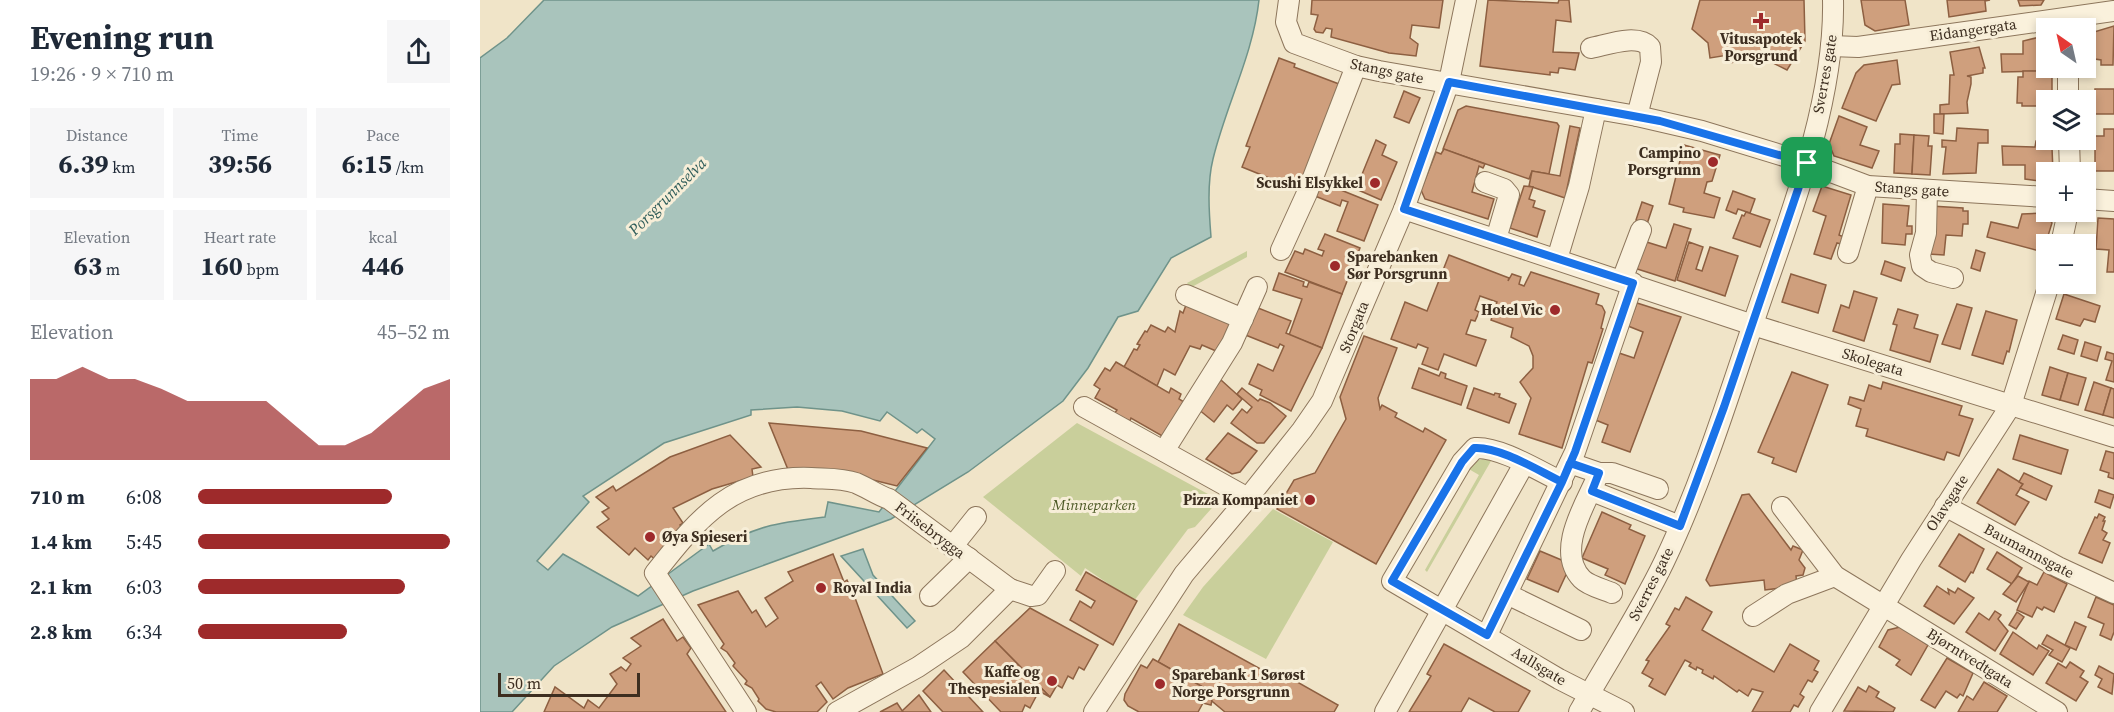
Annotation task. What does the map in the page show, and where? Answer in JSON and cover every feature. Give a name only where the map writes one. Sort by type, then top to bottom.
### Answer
[{"type":"street","name":"Stangs gate","points":[[1289,0],[1286,22],[1293,43],[1356,66],[1637,116],[1702,131],[1807,163],[1868,186],[2036,196]]},
{"type":"street","name":"Storgata","points":[[1096,712],[1172,590],[1302,430],[1322,401],[1404,209],[1449,82],[1466,0]]},
{"type":"street","name":"Sverres gate","points":[[1579,712],[1641,607],[1680,526],[1753,325],[1807,163],[1831,46],[1833,0]]},
{"type":"street","name":"Eidangergata","points":[[1831,46],[1858,47],[2066,15],[2114,11]]},
{"type":"street","points":[[1591,48],[1632,40],[1640,40],[1650,47],[1651,62],[1637,116]]},
{"type":"street","points":[[1281,250],[1307,193],[1356,66]]},
{"type":"street","points":[[1557,259],[1579,186],[1596,109]]},
{"type":"street","points":[[1485,182],[1504,189],[1509,195],[1496,239]]},
{"type":"street","points":[[1848,254],[1868,186]]},
{"type":"street","points":[[1927,190],[1926,233],[1920,255],[1922,266],[1930,272],[1953,278]]},
{"type":"street","points":[[2096,200],[2114,201]]},
{"type":"street","name":"Skolegata","points":[[1404,209],[1753,325],[2114,437]]},
{"type":"street","points":[[1487,635],[1570,463],[1628,282],[1641,230]]},
{"type":"street","points":[[1164,451],[1226,352],[1257,287]]},
{"type":"street","name":"Olavsgate","points":[[1820,712],[1945,506],[2012,405],[2046,294]]},
{"type":"street","points":[[1186,295],[1243,319]]},
{"type":"street","points":[[1084,407],[1248,498]]},
{"type":"street","name":"Aallsgate","points":[[1524,464],[1484,447],[1474,448],[1467,454],[1392,581],[1624,712]]},
{"type":"street","points":[[1570,463],[1596,482],[1680,526]]},
{"type":"street","points":[[1385,712],[1524,464],[1562,482]]},
{"type":"street","points":[[1612,593],[1584,581],[1571,554],[1572,539],[1596,482],[1612,472],[1658,489]]},
{"type":"street","name":"Friisebrygga","points":[[746,712],[655,573],[701,519],[718,503],[752,485],[788,477],[837,479],[857,483],[908,514],[1010,589]]},
{"type":"street","points":[[798,489],[882,497]]},
{"type":"street","name":"Baumannsgate","points":[[1945,506],[2058,567],[2114,593]]},
{"type":"street","points":[[1753,616],[1787,594],[1835,576],[1782,507]]},
{"type":"street","points":[[952,546],[976,517]]},
{"type":"street","points":[[930,596],[969,558]]},
{"type":"street","points":[[837,712],[918,667],[961,638],[1010,589],[1031,596],[1038,595],[1054,571]]},
{"type":"street","name":"Bjørntvedtgata","points":[[1835,576],[2057,712]]},
{"type":"street","points":[[1507,594],[1581,630]]},
{"type":"green space","points":[[1247,251],[1247,257],[1190,288],[1187,283]]},
{"type":"green space","name":"Minneparken","points":[[1077,423],[1219,500],[1195,527],[1188,529],[1134,601],[1085,568],[1081,576],[983,497]]},
{"type":"green space","points":[[1486,458],[1491,461],[1427,572],[1425,570],[1479,475],[1467,468],[1472,462]]},
{"type":"green space","points":[[1273,509],[1333,542],[1266,659],[1183,615],[1203,587]]},
{"type":"water","name":"Porsgrunnselva","points":[[544,0],[1259,0],[1251,40],[1218,139],[1211,168],[1209,198],[1211,237],[1171,258],[1138,311],[1118,317],[1088,368],[1063,401],[968,472],[891,519],[693,591],[612,627],[554,666],[512,712],[480,712],[480,58],[507,38]],"holes":[[[797,407],[842,411],[880,421],[887,412],[917,433],[922,429],[935,439],[879,512],[828,502],[825,517],[793,521],[755,530],[713,551],[709,544],[638,596],[563,554],[548,570],[537,561],[589,502],[583,496],[664,443],[751,415],[751,410]]]},
{"type":"water","points":[[863,549],[873,575],[915,621],[907,628],[841,556]]},
{"type":"building","points":[[1312,0],[1443,0],[1439,28],[1412,25],[1410,38],[1418,44],[1416,56],[1389,53],[1331,37],[1332,29],[1326,28],[1323,33],[1316,32],[1314,29],[1318,15],[1311,14]]},
{"type":"building","points":[[1488,0],[1558,3],[1559,0],[1569,0],[1571,22],[1556,20],[1553,52],[1579,53],[1575,70],[1559,68],[1558,73],[1550,72],[1550,75],[1480,66]]},
{"type":"building","points":[[1700,0],[1804,0],[1805,41],[1787,70],[1761,57],[1729,63],[1728,55],[1710,58],[1708,43],[1692,29]]},
{"type":"building","points":[[1861,0],[1905,0],[1909,25],[1875,31],[1865,25]]},
{"type":"building","points":[[1947,0],[1990,0],[1985,1],[1986,11],[1949,17]]},
{"type":"building","points":[[2018,0],[2044,0],[2041,5],[2020,6]]},
{"type":"building","points":[[2114,26],[2113,65],[2101,65],[2101,60],[2096,59],[2096,31]]},
{"type":"building","points":[[2036,38],[2036,71],[2002,72],[2001,54],[2023,54],[2023,41]]},
{"type":"building","points":[[1979,47],[1985,68],[1983,68],[1983,73],[1967,76],[1971,77],[1967,102],[1968,113],[1940,114],[1940,105],[1949,104],[1950,75],[1954,75],[1950,52]]},
{"type":"building","points":[[1279,58],[1295,64],[1294,67],[1339,84],[1299,190],[1242,167],[1250,147],[1246,146]]},
{"type":"building","points":[[1897,60],[1900,84],[1892,85],[1876,121],[1842,108],[1856,73],[1864,65]]},
{"type":"building","points":[[2023,71],[2036,71],[2036,78],[2052,78],[2052,90],[2036,90],[2036,106],[2022,106],[2022,103],[2017,103],[2018,77],[2023,77]]},
{"type":"building","points":[[2114,89],[2114,114],[2096,114],[2095,90]]},
{"type":"building","points":[[1404,91],[1420,98],[1409,123],[1394,117]]},
{"type":"building","points":[[1466,106],[1557,123],[1559,126],[1549,174],[1532,171],[1529,179],[1443,149],[1458,110]]},
{"type":"building","points":[[1934,114],[1944,114],[1943,134],[1934,133]]},
{"type":"building","points":[[1839,116],[1867,127],[1860,145],[1879,151],[1872,168],[1834,156],[1829,144]]},
{"type":"building","points":[[1570,126],[1580,128],[1565,198],[1529,186],[1532,171],[1560,176]]},
{"type":"building","points":[[1957,128],[1988,130],[1988,143],[1978,143],[1976,173],[1943,174],[1946,147],[1942,147],[1942,140],[1956,141]]},
{"type":"building","points":[[2104,129],[2114,129],[2114,171],[2096,171],[2096,136],[2104,136]]},
{"type":"building","points":[[1900,134],[1914,135],[1912,174],[1894,173],[1895,144],[1900,144]]},
{"type":"building","points":[[1914,135],[1929,136],[1928,146],[1932,146],[1930,175],[1912,174]]},
{"type":"building","points":[[1376,140],[1386,145],[1382,155],[1397,162],[1381,200],[1356,189]]},
{"type":"building","points":[[2036,141],[2036,150],[2052,150],[2053,162],[2036,162],[2036,181],[2025,179],[2025,165],[2003,165],[2002,146],[2035,147]]},
{"type":"building","points":[[1684,145],[1720,155],[1712,181],[1707,182],[1704,193],[1720,198],[1714,218],[1683,212],[1684,208],[1669,204]]},
{"type":"building","points":[[1444,149],[1485,164],[1483,168],[1479,166],[1472,192],[1494,199],[1488,219],[1425,199],[1421,190],[1436,152],[1441,154]]},
{"type":"building","points":[[1321,182],[1378,205],[1364,241],[1337,231],[1348,202],[1342,200],[1340,206],[1315,196]]},
{"type":"building","points":[[1524,186],[1533,187],[1529,199],[1535,201],[1533,207],[1545,211],[1537,237],[1510,228]]},
{"type":"building","points":[[1822,186],[1851,195],[1839,235],[1844,237],[1841,244],[1837,243],[1831,259],[1814,254],[1826,216],[1813,211]]},
{"type":"building","points":[[1733,191],[1755,199],[1750,213],[1738,209],[1736,214],[1726,210]]},
{"type":"building","points":[[1642,202],[1653,206],[1647,224],[1636,220]]},
{"type":"building","points":[[1883,204],[1909,206],[1907,226],[1912,226],[1912,234],[1906,234],[1905,245],[1882,243]]},
{"type":"building","points":[[1931,206],[1963,208],[1963,211],[1968,211],[1968,224],[1963,224],[1962,236],[1946,235],[1944,255],[1928,254]]},
{"type":"building","points":[[1746,212],[1770,220],[1760,247],[1733,238],[1742,215],[1744,216]]},
{"type":"building","points":[[2036,213],[2036,222],[2052,223],[2049,234],[2036,234],[2036,250],[1987,237],[1991,222],[2018,228],[2022,214]]},
{"type":"building","points":[[2098,218],[2114,219],[2114,272],[2107,272],[2109,250],[2096,249]]},
{"type":"building","points":[[1674,224],[1691,229],[1675,281],[1631,267],[1640,240],[1666,248]]},
{"type":"building","points":[[1325,234],[1360,248],[1342,294],[1285,272],[1295,251],[1303,254],[1305,249],[1322,256],[1324,251],[1318,249]]},
{"type":"building","points":[[1689,242],[1703,247],[1696,269],[1702,271],[1710,247],[1738,256],[1725,296],[1677,280]]},
{"type":"building","points":[[1976,250],[1985,253],[1980,271],[1971,268]]},
{"type":"building","points":[[1449,255],[1509,278],[1508,281],[1512,274],[1521,277],[1519,284],[1524,286],[1531,272],[1599,294],[1596,304],[1602,306],[1605,312],[1601,328],[1603,329],[1592,363],[1588,362],[1562,448],[1519,434],[1531,398],[1520,382],[1533,368],[1533,356],[1529,346],[1511,337],[1513,328],[1491,320],[1497,302],[1480,296],[1475,310],[1479,312],[1475,321],[1471,320],[1466,334],[1486,340],[1476,366],[1444,354],[1438,370],[1422,364],[1428,348],[1418,344],[1416,348],[1391,339],[1405,302],[1427,311]]},
{"type":"building","points":[[1885,261],[1905,268],[1901,281],[1881,274]]},
{"type":"building","points":[[1279,273],[1304,282],[1303,286],[1307,287],[1309,282],[1342,294],[1322,348],[1289,335],[1302,299],[1273,290]]},
{"type":"building","points":[[1791,274],[1826,285],[1818,313],[1782,302]]},
{"type":"building","points":[[1854,291],[1877,298],[1864,341],[1833,331],[1841,305],[1849,308]]},
{"type":"building","points":[[2064,294],[2100,306],[2095,322],[2084,319],[2080,326],[2056,319]]},
{"type":"building","points":[[1637,303],[1681,317],[1630,452],[1602,442],[1608,425],[1593,419],[1619,353],[1634,358],[1643,332],[1628,326]]},
{"type":"building","points":[[1957,304],[1972,308],[1960,349],[1942,344]]},
{"type":"building","points":[[1186,305],[1231,322],[1222,346],[1219,345],[1216,351],[1202,345],[1200,349],[1190,346],[1175,375],[1164,369],[1157,386],[1124,367],[1134,349],[1137,350],[1140,345],[1137,344],[1145,331],[1147,332],[1151,325],[1165,332],[1168,327],[1175,332],[1180,311],[1183,313]]},
{"type":"building","points":[[1253,306],[1291,321],[1286,333],[1322,348],[1291,411],[1260,395],[1262,390],[1249,384],[1258,364],[1273,371],[1284,346],[1280,344],[1278,348],[1243,334]]},
{"type":"building","points":[[1898,309],[1918,315],[1914,328],[1938,335],[1930,362],[1890,350],[1897,325],[1893,324]]},
{"type":"building","points":[[1986,311],[2017,320],[2009,352],[2007,351],[2003,364],[1972,355]]},
{"type":"building","points":[[2063,335],[2078,340],[2074,354],[2058,349]]},
{"type":"building","points":[[1364,336],[1397,348],[1378,398],[1380,409],[1382,405],[1397,413],[1395,417],[1423,432],[1425,428],[1446,440],[1376,564],[1277,509],[1294,480],[1315,473],[1346,419],[1340,397]]},
{"type":"building","points":[[2085,342],[2101,347],[2097,361],[2081,356]]},
{"type":"building","points":[[2107,352],[2114,354],[2114,382],[2106,380],[2112,361],[2105,359]]},
{"type":"building","points":[[1116,362],[1169,393],[1171,388],[1181,394],[1179,399],[1184,402],[1164,437],[1131,418],[1130,421],[1114,414],[1117,410],[1095,398],[1100,389],[1094,385],[1105,368],[1110,371]]},
{"type":"building","points":[[2050,367],[2068,373],[2060,400],[2042,395]]},
{"type":"building","points":[[1419,368],[1439,376],[1441,372],[1446,374],[1445,378],[1467,386],[1461,405],[1412,388]]},
{"type":"building","points":[[1792,372],[1828,385],[1796,472],[1772,463],[1774,458],[1758,452]]},
{"type":"building","points":[[2068,373],[2086,378],[2078,405],[2060,400]]},
{"type":"building","points":[[1221,380],[1242,399],[1233,410],[1227,405],[1214,422],[1198,409]]},
{"type":"building","points":[[1883,382],[1962,406],[1959,415],[1973,419],[1959,456],[1947,452],[1944,460],[1866,436],[1868,429],[1856,426],[1861,409],[1848,404],[1850,397],[1864,401],[1869,385],[1881,389]]},
{"type":"building","points":[[2094,382],[2111,388],[2103,415],[2085,410]]},
{"type":"building","points":[[1242,388],[1258,401],[1260,399],[1270,403],[1286,416],[1264,443],[1257,443],[1231,423],[1242,409],[1247,413],[1252,407],[1237,394]]},
{"type":"building","points":[[1474,388],[1494,395],[1495,393],[1500,394],[1499,397],[1516,404],[1509,423],[1467,408]]},
{"type":"building","points":[[2111,388],[2114,389],[2114,418],[2103,415]]},
{"type":"building","points":[[769,423],[861,431],[927,448],[897,486],[873,480],[789,472]]},
{"type":"building","points":[[1228,433],[1257,451],[1240,472],[1232,474],[1206,459]]},
{"type":"building","points":[[730,435],[761,467],[752,469],[753,477],[712,489],[673,508],[683,523],[680,525],[682,528],[657,561],[651,556],[648,560],[635,548],[629,555],[597,527],[609,519],[602,512],[609,508],[596,497],[613,486],[616,491],[670,457]]},
{"type":"building","points":[[2020,435],[2068,450],[2061,474],[2013,459]]},
{"type":"building","points":[[2106,451],[2114,453],[2114,479],[2108,477],[2109,473],[2100,470]]},
{"type":"building","points":[[1998,469],[2023,484],[2016,495],[2029,502],[2015,525],[1977,503]]},
{"type":"building","points":[[2024,473],[2052,486],[2046,500],[2020,488],[2023,484],[2019,482]]},
{"type":"building","points":[[2099,490],[2114,495],[2110,508],[2095,502]]},
{"type":"building","points":[[1749,494],[1791,550],[1793,546],[1803,550],[1799,560],[1805,568],[1803,575],[1796,576],[1797,586],[1765,590],[1764,580],[1710,586],[1706,580],[1742,495]]},
{"type":"building","points":[[1602,512],[1631,525],[1629,529],[1645,536],[1625,584],[1605,575],[1608,569],[1582,558]]},
{"type":"building","points":[[2099,514],[2105,517],[2102,530],[2107,533],[2103,540],[2110,543],[2102,563],[2079,553],[2095,517],[2097,518]]},
{"type":"building","points":[[1959,534],[1984,549],[1973,573],[1971,572],[1965,582],[1939,566]]},
{"type":"building","points":[[1540,551],[1571,564],[1558,592],[1527,579]]},
{"type":"building","points":[[1997,552],[2022,568],[2012,584],[1987,569]]},
{"type":"building","points":[[833,554],[844,582],[847,580],[854,595],[883,674],[848,688],[833,699],[821,682],[816,686],[827,702],[817,712],[776,712],[766,709],[758,701],[752,688],[745,684],[747,681],[733,666],[735,663],[727,652],[721,648],[724,644],[698,605],[738,591],[752,613],[756,610],[766,627],[778,618],[765,598],[793,581],[788,572]]},
{"type":"building","points":[[1086,572],[1137,601],[1113,645],[1070,620],[1080,601],[1091,608],[1095,601],[1076,590]]},
{"type":"building","points":[[2044,572],[2067,584],[2054,612],[2044,607],[2042,610],[2037,607],[2032,617],[2017,610],[2029,581],[2037,585]]},
{"type":"building","points":[[2018,576],[2029,582],[2016,602],[2003,594]]},
{"type":"building","points":[[1937,586],[1949,594],[1948,589],[1955,593],[1958,588],[1974,598],[1954,624],[1924,606]]},
{"type":"building","points":[[1686,597],[1712,612],[1702,630],[1774,672],[1790,644],[1819,661],[1814,670],[1818,672],[1812,682],[1808,680],[1800,694],[1804,697],[1798,707],[1794,705],[1790,712],[1752,712],[1763,692],[1752,689],[1748,696],[1739,690],[1737,692],[1714,676],[1713,679],[1702,673],[1703,670],[1697,667],[1696,670],[1689,666],[1691,663],[1685,660],[1665,695],[1649,686],[1653,679],[1642,673],[1649,661],[1646,660],[1670,626],[1666,624],[1675,608],[1679,610]]},
{"type":"building","points":[[2096,597],[2114,605],[2114,632],[2111,640],[2100,635],[2104,624],[2088,617]]},
{"type":"building","points":[[1030,608],[1098,645],[1084,670],[1079,667],[1073,679],[1068,676],[1062,688],[1057,685],[1050,697],[995,641]]},
{"type":"building","points":[[1995,611],[2001,615],[1998,619],[2008,631],[1995,651],[1966,632],[1979,613],[1989,620]]},
{"type":"building","points":[[2017,612],[2024,617],[2016,629],[2009,625]]},
{"type":"building","points":[[663,619],[677,641],[683,637],[691,648],[687,654],[726,712],[544,712],[555,687],[584,708],[588,700],[599,708],[617,684],[610,674],[621,667],[626,671],[631,664],[623,658],[641,646],[631,638]]},
{"type":"building","points":[[2075,622],[2086,627],[2076,650],[2065,645]]},
{"type":"building","points":[[1179,624],[1282,681],[1285,675],[1338,705],[1334,712],[1225,712],[1207,697],[1210,691],[1158,662]]},
{"type":"building","points":[[1900,627],[1928,645],[1911,675],[1896,665],[1900,660],[1879,647],[1888,630]]},
{"type":"building","points":[[2013,632],[2037,649],[2039,645],[2049,651],[2033,675],[2000,654]]},
{"type":"building","points":[[2047,635],[2070,648],[2062,662],[2049,655],[2053,650],[2042,644]]},
{"type":"building","points":[[995,641],[1050,697],[1039,691],[1030,708],[1025,705],[1022,712],[1001,712],[963,672]]},
{"type":"building","points":[[1444,644],[1530,691],[1518,712],[1495,712],[1469,698],[1461,712],[1409,712],[1431,676],[1427,674]]},
{"type":"building","points":[[1947,658],[1973,673],[1963,696],[1960,694],[1957,698],[1946,691],[1935,708],[1921,700]]},
{"type":"building","points":[[1153,659],[1210,691],[1207,697],[1212,700],[1211,705],[1203,703],[1198,712],[1139,712],[1128,706],[1124,700],[1125,694],[1141,665],[1147,668]]},
{"type":"building","points":[[2070,662],[2084,671],[2080,677],[2088,682],[2076,701],[2046,683],[2058,663],[2066,668]]},
{"type":"building","points":[[2099,666],[2114,674],[2112,694],[2098,687],[2102,679],[2095,675]]},
{"type":"building","points":[[944,670],[983,712],[943,712],[923,691]]},
{"type":"building","points":[[1984,682],[2007,696],[1997,712],[1958,712],[1967,696],[1973,700]]},
{"type":"building","points":[[1869,686],[1879,692],[1876,697],[1895,708],[1893,712],[1844,711],[1858,687],[1866,692]]},
{"type":"building","points":[[919,695],[931,712],[902,711]]},
{"type":"building","points":[[897,703],[903,712],[880,712]]},
{"type":"place","name":"Vitusapotek Porsgrund","points":[[1761,21]]},
{"type":"place","name":"Campino Porsgrunn","points":[[1713,162]]},
{"type":"place","name":"Scushi Elsykkel","points":[[1375,183]]},
{"type":"place","name":"Sparebanken Sør Porsgrunn","points":[[1335,266]]},
{"type":"place","name":"Hotel Vic","points":[[1555,310]]},
{"type":"place","name":"Pizza Kompaniet","points":[[1310,500]]},
{"type":"place","name":"Øya Spieseri","points":[[650,537]]},
{"type":"place","name":"Royal India","points":[[821,588]]},
{"type":"place","name":"Kaffe og Thespesialen","points":[[1052,681]]},
{"type":"place","name":"Sparebank 1 Sørøst Norge Porsgrunn","points":[[1160,684]]},
{"type":"route","points":[[1807,163],[1702,131],[1660,121],[1449,82],[1404,209],[1633,283],[1575,452],[1570,463],[1562,482],[1500,453],[1484,447],[1474,448],[1462,462],[1392,581],[1487,635],[1496,619],[1562,482],[1570,463],[1599,473],[1592,491],[1680,526],[1724,407],[1807,163]]}]
